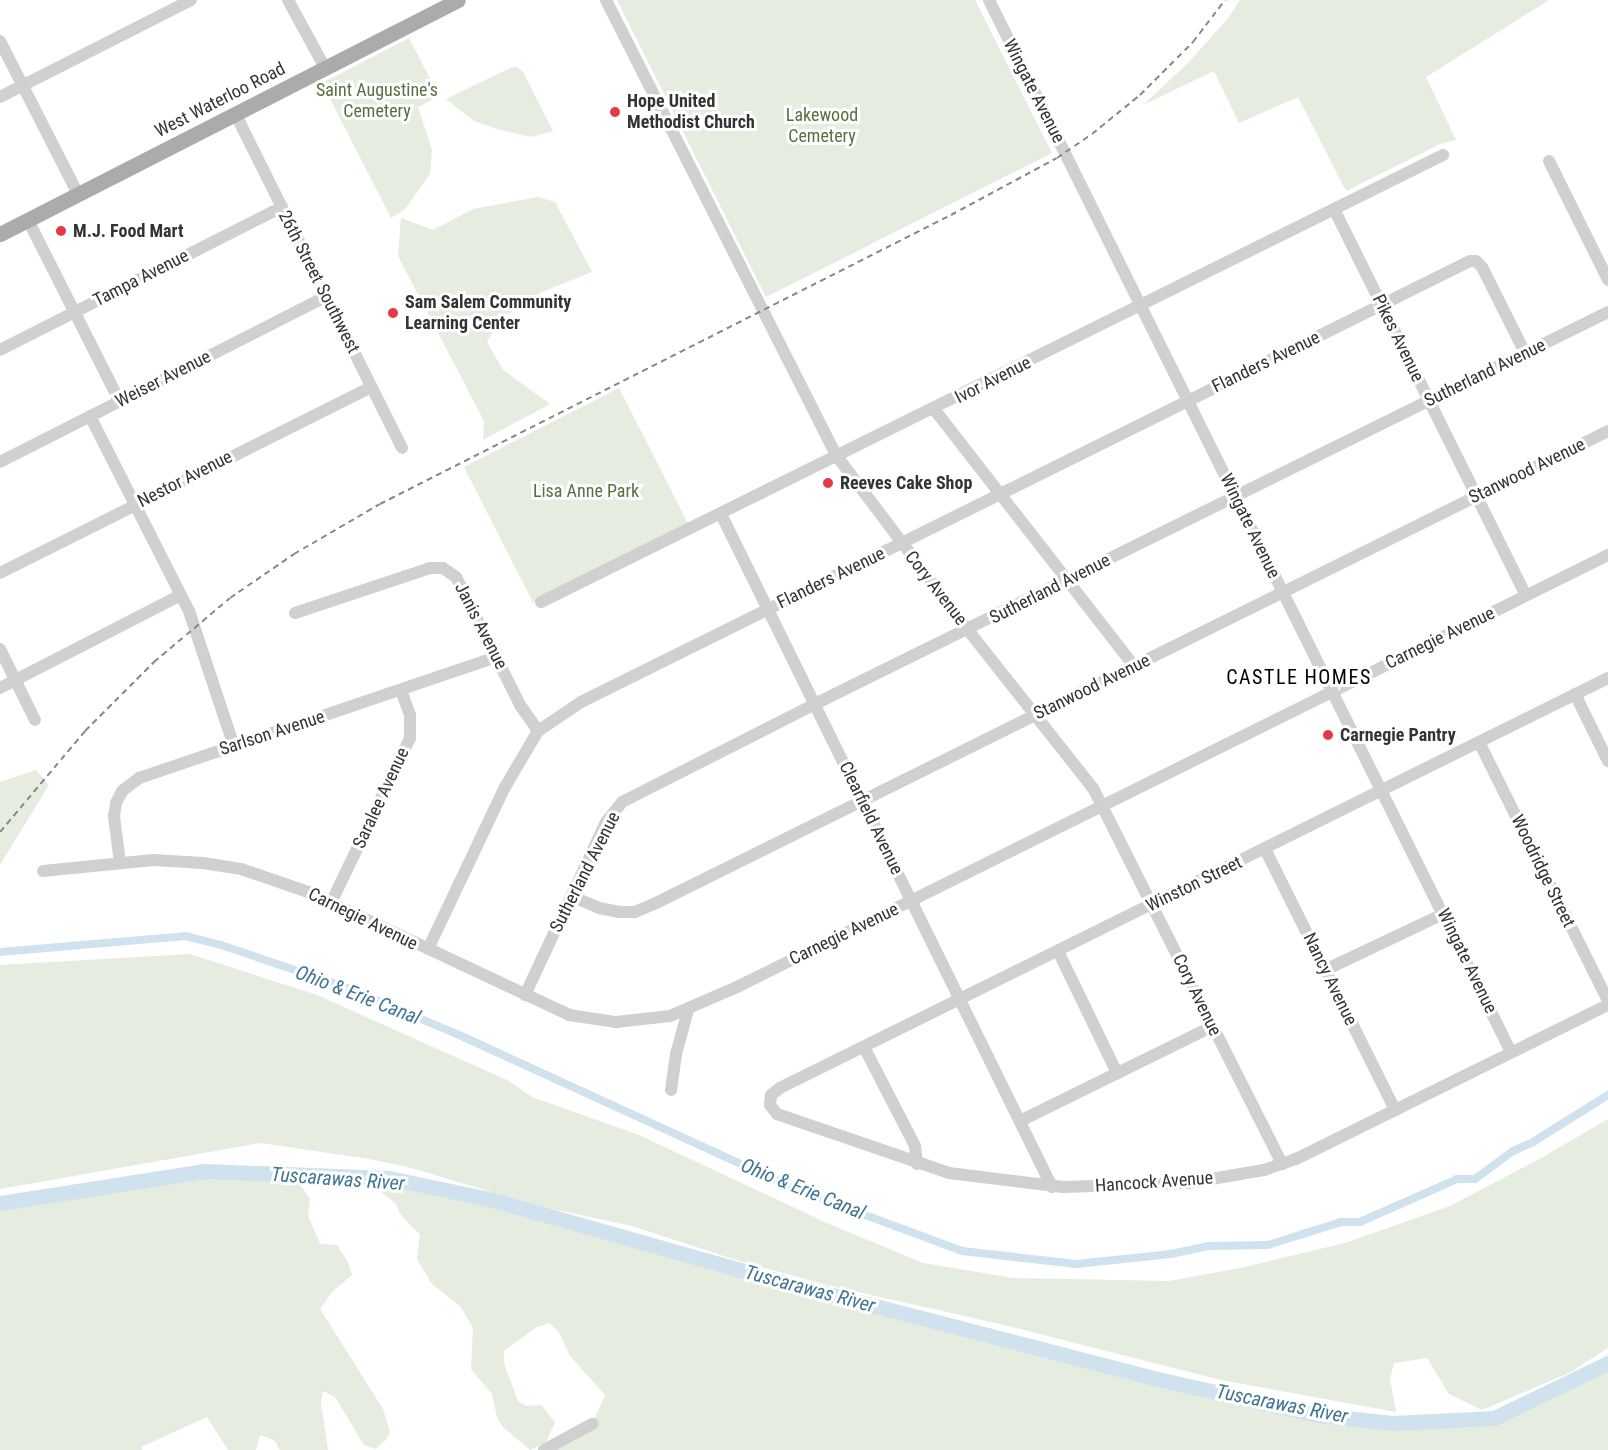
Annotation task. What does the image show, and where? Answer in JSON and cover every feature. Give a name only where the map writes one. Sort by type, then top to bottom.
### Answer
[{"type":"main road","name":"West Waterloo Road","points":[[0,234],[458,0]]},
{"type":"street","points":[[0,97],[192,0]]},
{"type":"street","points":[[288,0],[324,68]]},
{"type":"street","name":"Cory Avenue","points":[[606,0],[836,455],[968,630],[1093,788],[1282,1164]]},
{"type":"street","name":"Wingate Avenue","points":[[989,0],[1142,304],[1511,1052]]},
{"type":"street","points":[[0,41],[78,194]]},
{"type":"street","name":"26th Street Southwest","points":[[236,115],[402,448]]},
{"type":"street","name":"Ivor Avenue","points":[[541,603],[1443,155]]},
{"type":"street","points":[[1549,161],[1608,280]]},
{"type":"street","name":"Tampa Avenue","points":[[0,350],[282,207]]},
{"type":"street","name":"Pikes Avenue","points":[[1334,209],[1526,595]]},
{"type":"street","points":[[28,220],[119,400]]},
{"type":"street","name":"Flanders Avenue","points":[[428,950],[505,787],[538,731],[581,702],[1467,262],[1476,261],[1482,267],[1525,353]]},
{"type":"street","name":"Weiser Avenue","points":[[0,462],[327,296]]},
{"type":"street","name":"Sutherland Avenue","points":[[525,995],[616,806],[814,704],[968,630],[1608,312]]},
{"type":"street","name":"Nestor Avenue","points":[[0,573],[371,387]]},
{"type":"street","points":[[934,409],[1134,666]]},
{"type":"street","points":[[90,416],[189,611],[234,746]]},
{"type":"street","name":"Stanwood Avenue","points":[[571,896],[605,910],[626,913],[640,910],[1608,431]]},
{"type":"street","name":"Clearfield Avenue","points":[[721,514],[1052,1187]]},
{"type":"street","name":"Carnegie Avenue","points":[[43,871],[153,860],[225,866],[278,879],[553,1009],[598,1021],[646,1021],[688,1010],[1608,555]]},
{"type":"street","name":"Janis Avenue","points":[[294,613],[430,568],[443,568],[456,576],[520,705],[538,731]]},
{"type":"street","points":[[0,688],[181,595]]},
{"type":"street","points":[[0,649],[35,720]]},
{"type":"street","name":"Sarlson Avenue","points":[[120,863],[114,810],[118,797],[127,786],[139,778],[496,657]]},
{"type":"street","name":"Winston Street","points":[[780,1088],[1608,678]]},
{"type":"street","name":"Saralee Avenue","points":[[331,903],[410,738],[410,715],[401,690]]},
{"type":"street","points":[[1575,694],[1608,761]]},
{"type":"street","name":"Woodridge Street","points":[[1479,742],[1608,1003]]},
{"type":"street","name":"Nancy Avenue","points":[[1265,849],[1395,1110]]},
{"type":"street","points":[[1325,970],[1443,914]]},
{"type":"street","points":[[1058,951],[1117,1073]]},
{"type":"street","name":"Hancock Avenue","points":[[780,1088],[770,1101],[771,1107],[777,1114],[917,1164],[949,1173],[1052,1187],[1188,1184],[1282,1164],[1608,1003]]},
{"type":"street","points":[[671,1090],[676,1054],[688,1010]]},
{"type":"street","points":[[1020,1121],[1213,1026]]},
{"type":"street","points":[[864,1047],[915,1146],[917,1164]]},
{"type":"street","points":[[544,1450],[592,1424]]},
{"type":"green space","name":"Lakewood Cemetery","points":[[617,0],[975,0],[1052,153],[766,297]]},
{"type":"green space","points":[[1240,0],[1549,0],[1426,77],[1456,140],[1440,144],[1346,191],[1298,97],[1239,123],[1214,71],[1143,105],[1188,63],[1229,17]]},
{"type":"green space","name":"Saint Augustine's Cemetery","points":[[409,38],[439,96],[418,107],[432,150],[430,174],[405,209],[391,218],[322,83]]},
{"type":"green space","points":[[517,67],[523,72],[553,131],[531,137],[497,129],[474,121],[446,99],[510,68]]},
{"type":"green space","points":[[538,197],[555,202],[592,272],[542,292],[499,320],[487,342],[503,370],[550,404],[483,440],[484,421],[398,256],[401,218],[433,230],[473,209]]},
{"type":"green space","name":"Lisa Anne Park","points":[[619,388],[688,523],[533,602],[464,467]]},
{"type":"green space","points":[[36,770],[49,785],[0,865],[0,782]]},
{"type":"green space","points":[[190,954],[317,995],[509,1081],[532,1097],[639,1135],[829,1224],[923,1263],[1013,1278],[1169,1281],[1240,1268],[1345,1243],[1450,1206],[1543,1157],[1608,1119],[1608,1348],[1569,1373],[1482,1410],[1449,1394],[1427,1358],[1394,1363],[1390,1379],[1396,1412],[1221,1380],[1000,1324],[827,1285],[736,1260],[632,1226],[534,1205],[412,1168],[370,1159],[260,1143],[0,1189],[0,965]]},
{"type":"green space","points":[[205,1171],[292,1175],[310,1198],[308,1216],[320,1244],[337,1245],[348,1262],[352,1275],[333,1291],[320,1309],[383,1409],[390,1432],[387,1439],[375,1449],[364,1445],[335,1397],[323,1391],[321,1403],[328,1450],[280,1450],[274,1440],[260,1435],[256,1450],[228,1450],[207,1417],[141,1447],[142,1450],[0,1450],[0,1203]]},
{"type":"green space","points":[[389,1178],[1158,1379],[1318,1415],[1393,1423],[1494,1418],[1608,1363],[1608,1450],[544,1450],[592,1424],[605,1395],[570,1356],[560,1334],[550,1323],[537,1327],[504,1351],[504,1363],[518,1401],[526,1406],[541,1405],[555,1422],[546,1442],[530,1450],[503,1427],[497,1417],[492,1394],[471,1369],[473,1328],[461,1307],[432,1284],[417,1259],[420,1235],[401,1215],[396,1204],[379,1190]]},
{"type":"waterway","name":"Ohio & Erie Canal","points":[[0,952],[185,936],[221,945],[345,987],[457,1034],[798,1190],[962,1251],[1076,1264],[1171,1254],[1210,1246],[1268,1245],[1341,1222],[1360,1222],[1457,1179],[1475,1179],[1513,1151],[1533,1142],[1608,1095]]},
{"type":"waterway","name":"Tuscarawas River","points":[[0,1203],[205,1171],[389,1178],[493,1200],[775,1280],[1158,1379],[1318,1415],[1393,1423],[1494,1418],[1608,1363]]},
{"type":"railway","points":[[0,832],[85,731],[154,662],[230,598],[294,554],[380,504],[951,215],[1057,158],[1092,134],[1140,95],[1193,42],[1225,0]]},
{"type":"place","name":"Hope United Methodist Church","points":[[615,112]]},
{"type":"place","name":"M.J. Food Mart","points":[[61,231]]},
{"type":"place","name":"Sam Salem Community Learning Center","points":[[393,313]]},
{"type":"place","name":"Reeves Cake Shop","points":[[828,483]]},
{"type":"place","name":"Carnegie Pantry","points":[[1328,735]]},
{"type":"district","name":"CASTLE HOMES","points":[[1299,677]]}]
